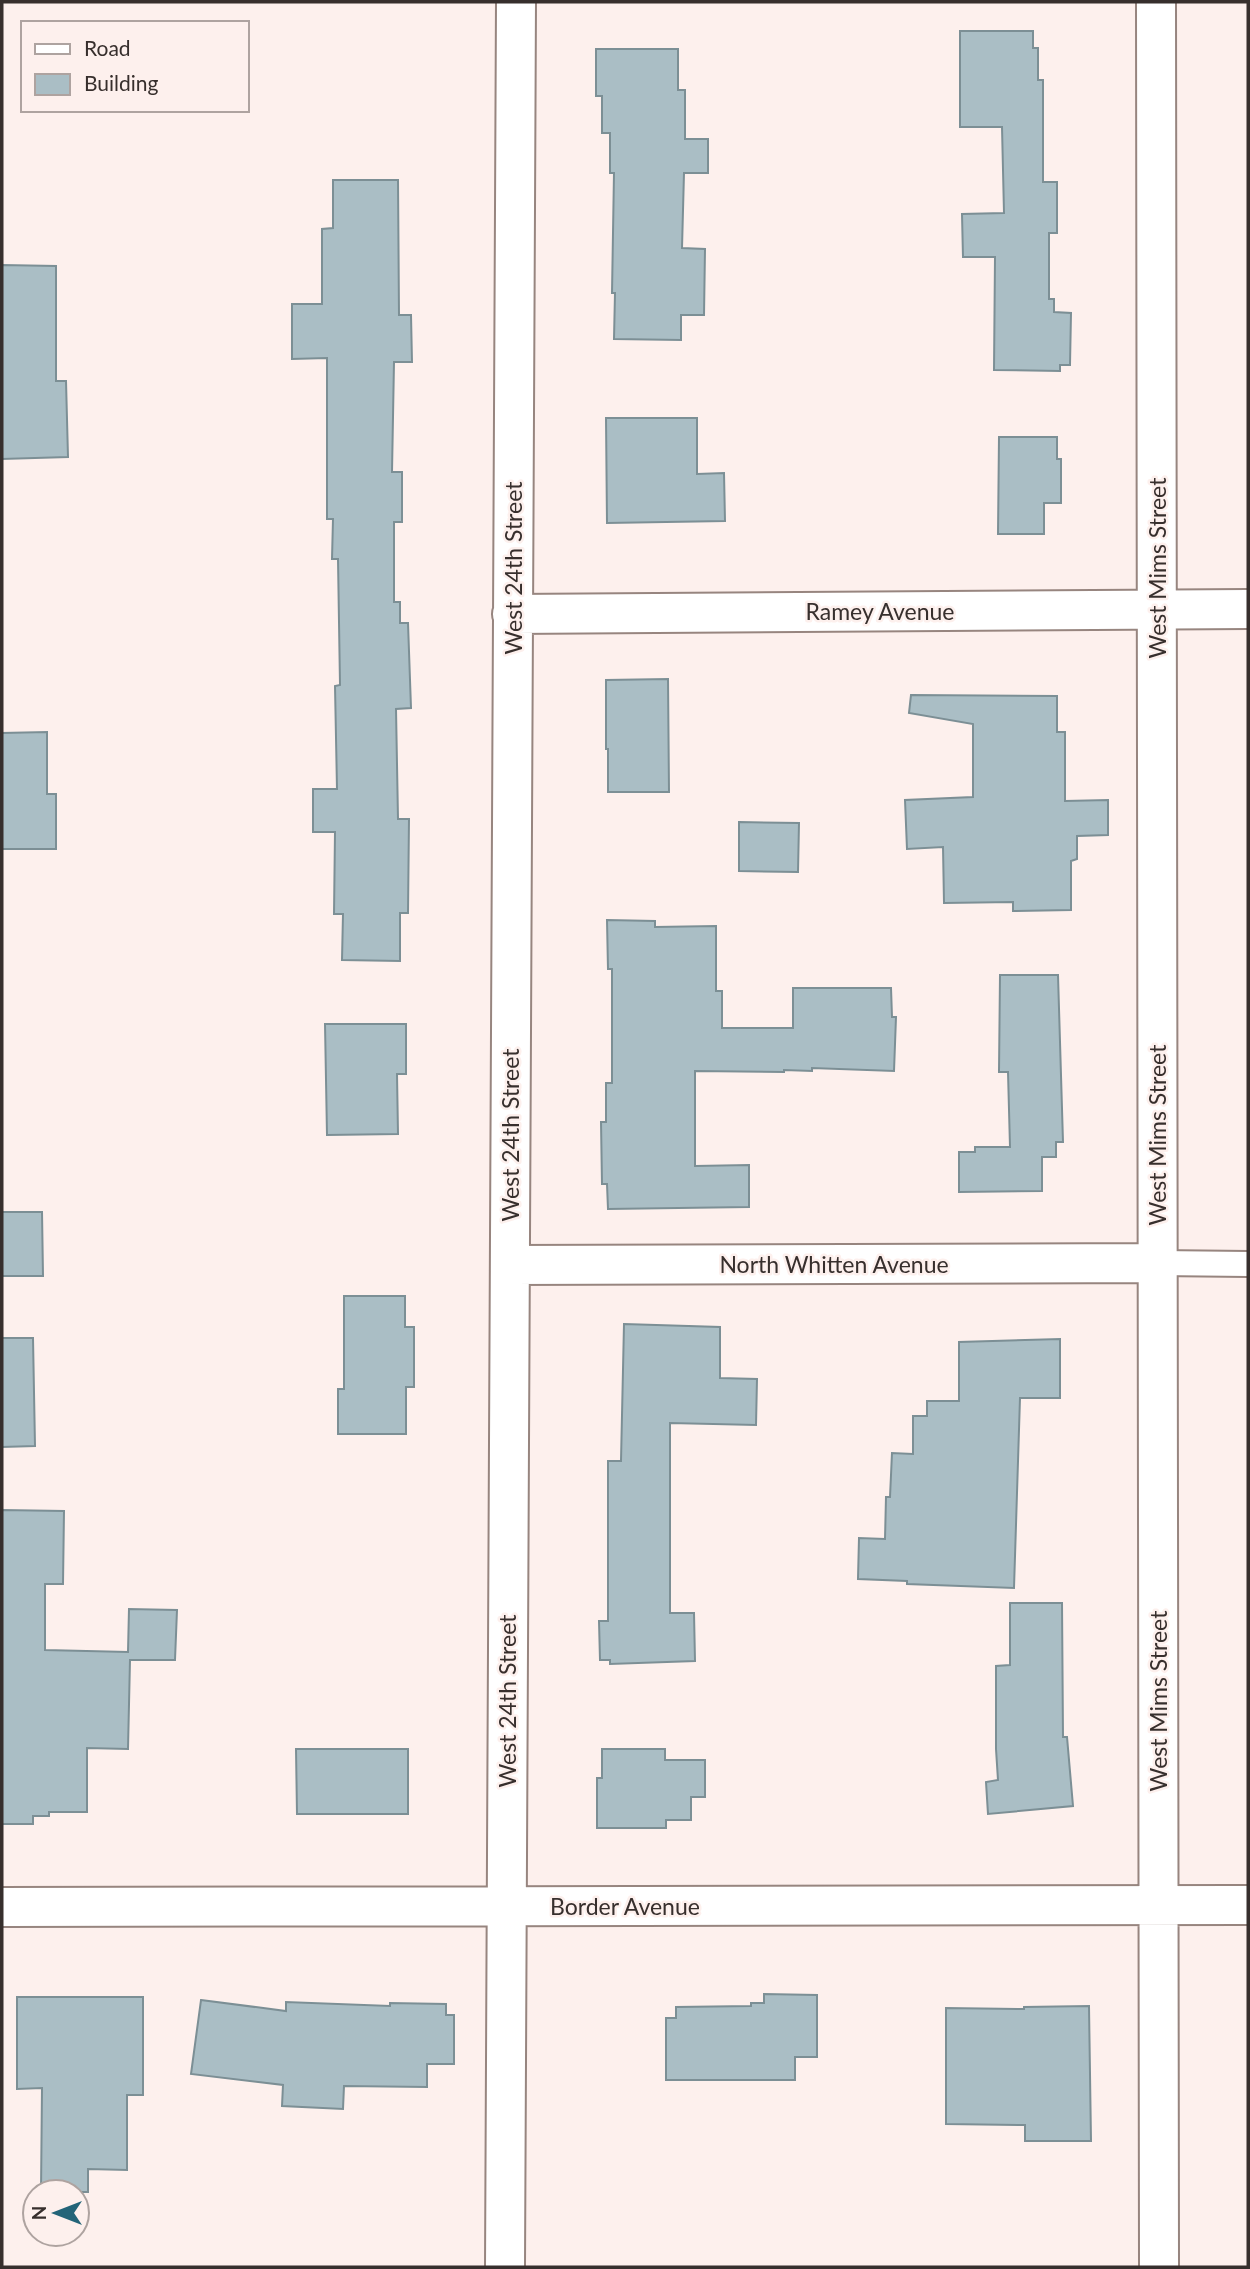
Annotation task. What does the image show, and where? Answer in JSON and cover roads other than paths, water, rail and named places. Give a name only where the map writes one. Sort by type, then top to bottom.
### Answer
[{"type":"street","name":"West 24th Street","points":[[505,2267],[516,2]]},
{"type":"street","name":"West Mims Street","points":[[1156,2],[1159,2267]]},
{"type":"street","name":"Ramey Avenue","points":[[512,614],[1248,609]]},
{"type":"street","name":"North Whitten Avenue","points":[[510,1265],[1158,1263]]},
{"type":"street","name":"Border Avenue","points":[[2,1907],[1248,1905]]},
{"type":"lane","points":[[1158,1263],[1248,1264]]}]
